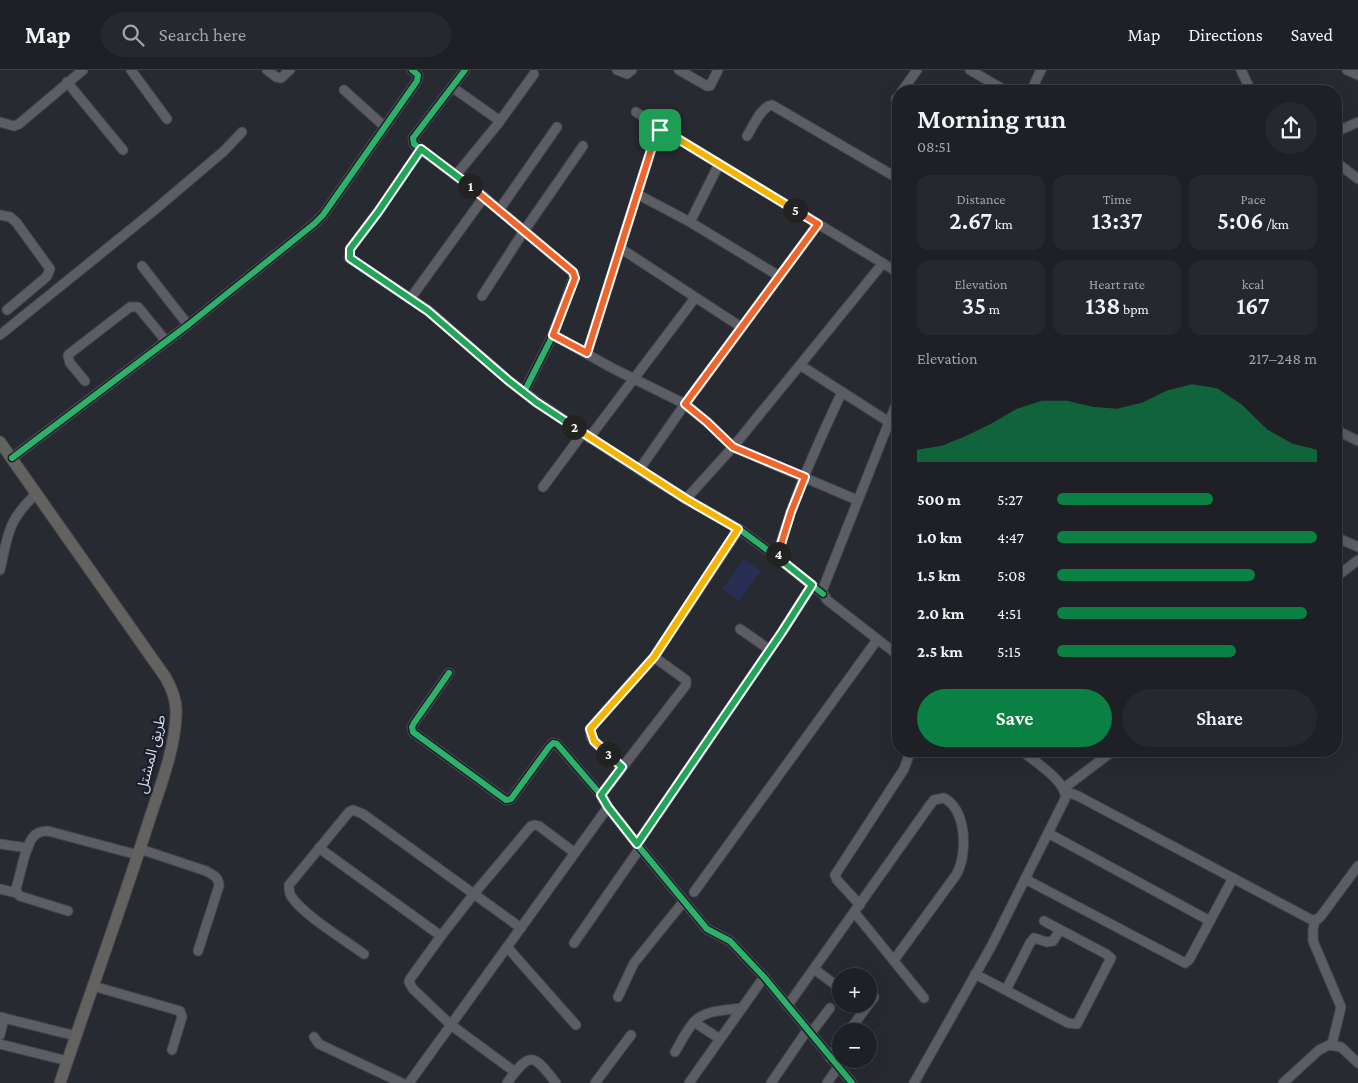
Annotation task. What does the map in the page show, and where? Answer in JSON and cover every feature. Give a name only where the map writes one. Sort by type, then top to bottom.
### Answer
[{"type":"main road","name":"طريق المشتل","points":[[0,442],[166,678],[174,692],[177,712],[167,762],[139,852],[60,1083]]},
{"type":"street","points":[[0,122],[14,126],[19,124],[82,70]]},
{"type":"street","points":[[131,70],[167,119]]},
{"type":"street","points":[[267,70],[276,77],[281,78],[290,70]]},
{"type":"street","points":[[12,458],[188,325],[314,224],[323,215],[417,81],[418,75],[412,70]]},
{"type":"street","points":[[465,70],[413,138],[414,144],[484,197],[575,274],[553,335],[524,392]]},
{"type":"street","points":[[617,70],[628,74],[632,70]]},
{"type":"street","points":[[680,70],[707,86],[710,86],[718,70]]},
{"type":"street","points":[[906,85],[917,70]]},
{"type":"street","points":[[970,70],[996,85]]},
{"type":"street","points":[[1034,85],[1041,70]]},
{"type":"street","points":[[1241,70],[1248,85]]},
{"type":"street","points":[[1347,70],[1358,75]]},
{"type":"street","points":[[456,175],[500,121],[534,74]]},
{"type":"street","points":[[67,82],[123,150]]},
{"type":"street","points":[[452,86],[500,121]]},
{"type":"street","points":[[344,90],[385,127]]},
{"type":"street","points":[[747,136],[764,110],[768,105],[772,104],[892,175]]},
{"type":"street","points":[[636,112],[892,269]]},
{"type":"street","points":[[1342,129],[1358,122]]},
{"type":"street","points":[[499,210],[557,127]]},
{"type":"street","points":[[587,353],[656,134],[660,130],[665,131]]},
{"type":"street","points":[[0,335],[151,213],[224,151],[242,132]]},
{"type":"street","points":[[482,296],[583,146]]},
{"type":"street","points":[[421,149],[350,249],[351,260],[428,311],[524,392],[586,436],[686,499],[738,529],[777,557],[823,594],[827,600],[892,651]]},
{"type":"street","points":[[690,222],[719,164]]},
{"type":"street","points":[[1342,167],[1358,179]]},
{"type":"street","points":[[637,194],[690,222],[779,276]]},
{"type":"street","points":[[410,299],[484,197]]},
{"type":"street","points":[[0,215],[10,217],[16,222],[50,269],[47,276],[6,310]]},
{"type":"street","points":[[639,470],[685,404],[818,224]]},
{"type":"street","points":[[620,248],[741,328]]},
{"type":"street","points":[[686,499],[733,447],[883,263]]},
{"type":"street","points":[[142,266],[188,325]]},
{"type":"street","points":[[543,487],[635,379],[695,298]]},
{"type":"street","points":[[85,381],[70,363],[69,354],[130,307],[138,307],[166,341]]},
{"type":"street","points":[[553,335],[685,404],[733,447],[857,500]]},
{"type":"street","points":[[800,365],[889,422]]},
{"type":"street","points":[[777,557],[805,477],[842,392]]},
{"type":"street","points":[[823,594],[822,590],[892,414]]},
{"type":"street","points":[[1342,433],[1358,441]]},
{"type":"street","points":[[0,570],[8,532],[20,510],[36,494]]},
{"type":"street","points":[[622,767],[594,741],[590,729],[654,657],[738,529]]},
{"type":"street","points":[[1342,540],[1358,547]]},
{"type":"street","points":[[1342,572],[1358,560]]},
{"type":"street","points":[[574,943],[812,585]]},
{"type":"street","points":[[740,629],[770,650]]},
{"type":"street","points":[[694,892],[877,640]]},
{"type":"street","points":[[601,795],[686,685],[686,680],[654,657]]},
{"type":"street","points":[[449,673],[414,723],[412,727],[413,732],[506,800],[511,799],[553,743],[561,748],[601,795],[638,846],[707,929],[730,941],[788,1005],[832,1060]]},
{"type":"street","points":[[1029,757],[1056,779],[1065,790],[1315,920]]},
{"type":"street","points":[[914,1083],[1025,879],[1063,804],[1065,790],[1106,757]]},
{"type":"street","points":[[908,758],[904,768],[835,875],[894,960],[924,998]]},
{"type":"street","points":[[788,1005],[934,800],[944,798],[951,803],[961,826],[964,840],[962,864],[894,960]]},
{"type":"street","points":[[408,1083],[608,807]]},
{"type":"street","points":[[364,954],[313,917],[290,895],[288,885],[349,812],[353,810],[357,810],[521,928]]},
{"type":"street","points":[[515,1072],[450,1025],[413,989],[410,979],[473,895],[531,826],[539,826],[575,853]]},
{"type":"street","points":[[17,893],[16,888],[33,837],[38,833],[48,831],[139,852],[206,871],[216,877],[220,886],[198,951]]},
{"type":"street","points":[[1048,833],[1210,921]]},
{"type":"street","points":[[0,844],[28,848]]},
{"type":"street","points":[[320,848],[441,936]]},
{"type":"street","points":[[1332,1044],[1341,1006],[1313,941],[1313,930],[1315,920],[1321,916],[1358,866]]},
{"type":"street","points":[[1025,879],[1185,963],[1189,960],[1233,878]]},
{"type":"street","points":[[0,889],[68,911]]},
{"type":"street","points":[[618,998],[634,963],[684,901]]},
{"type":"street","points":[[975,974],[1068,1023],[1076,1024],[1112,958],[1044,921]]},
{"type":"street","points":[[1006,990],[1034,938],[1047,942],[1052,941],[1060,930]]},
{"type":"street","points":[[507,947],[576,1025]]},
{"type":"street","points":[[814,969],[832,983]]},
{"type":"street","points":[[689,1083],[764,977]]},
{"type":"street","points":[[93,986],[180,1011],[182,1017],[172,1050]]},
{"type":"street","points":[[674,1052],[694,1022],[700,1017],[711,1013],[742,1008]]},
{"type":"street","points":[[770,1083],[809,1031],[830,1008]]},
{"type":"street","points":[[0,1035],[2,1018],[76,1036]]},
{"type":"street","points":[[694,1022],[720,1039]]},
{"type":"street","points":[[595,1083],[632,1035]]},
{"type":"street","points":[[314,1037],[319,1044],[402,1083]]},
{"type":"street","points":[[0,1044],[68,1061]]},
{"type":"street","points":[[1283,1083],[1320,1050],[1332,1044],[1340,1047],[1358,1063]]},
{"type":"street","points":[[507,1083],[524,1061],[530,1059],[544,1067],[556,1083]]},
{"type":"street","points":[[827,1083],[837,1068]]},
{"type":"street","points":[[839,1068],[852,1083]]},
{"type":"shaded area","points":[[744,559],[761,571],[739,601],[722,589]]},
{"type":"cycle path","points":[[12,458],[188,325],[314,224],[323,215],[417,81],[418,75],[412,70]]},
{"type":"cycle path","points":[[465,70],[413,138],[414,144],[484,197],[575,274],[553,335],[524,392],[639,470],[739,529],[823,594]]},
{"type":"cycle path","points":[[449,673],[414,723],[412,727],[413,732],[506,800],[511,799],[549,747],[553,743],[557,744],[601,795],[640,848],[707,929],[730,941],[764,977],[852,1083]]},
{"type":"route","points":[[660,130],[665,131],[818,224],[685,404],[733,447],[805,477],[781,540],[777,557],[812,585],[714,734],[637,844],[601,795],[622,767],[594,741],[591,737],[590,729],[654,657],[738,529],[686,499],[536,402],[428,311],[351,260],[349,254],[350,249],[421,149],[484,197],[575,274],[553,335],[587,353],[656,134],[660,130]]}]
